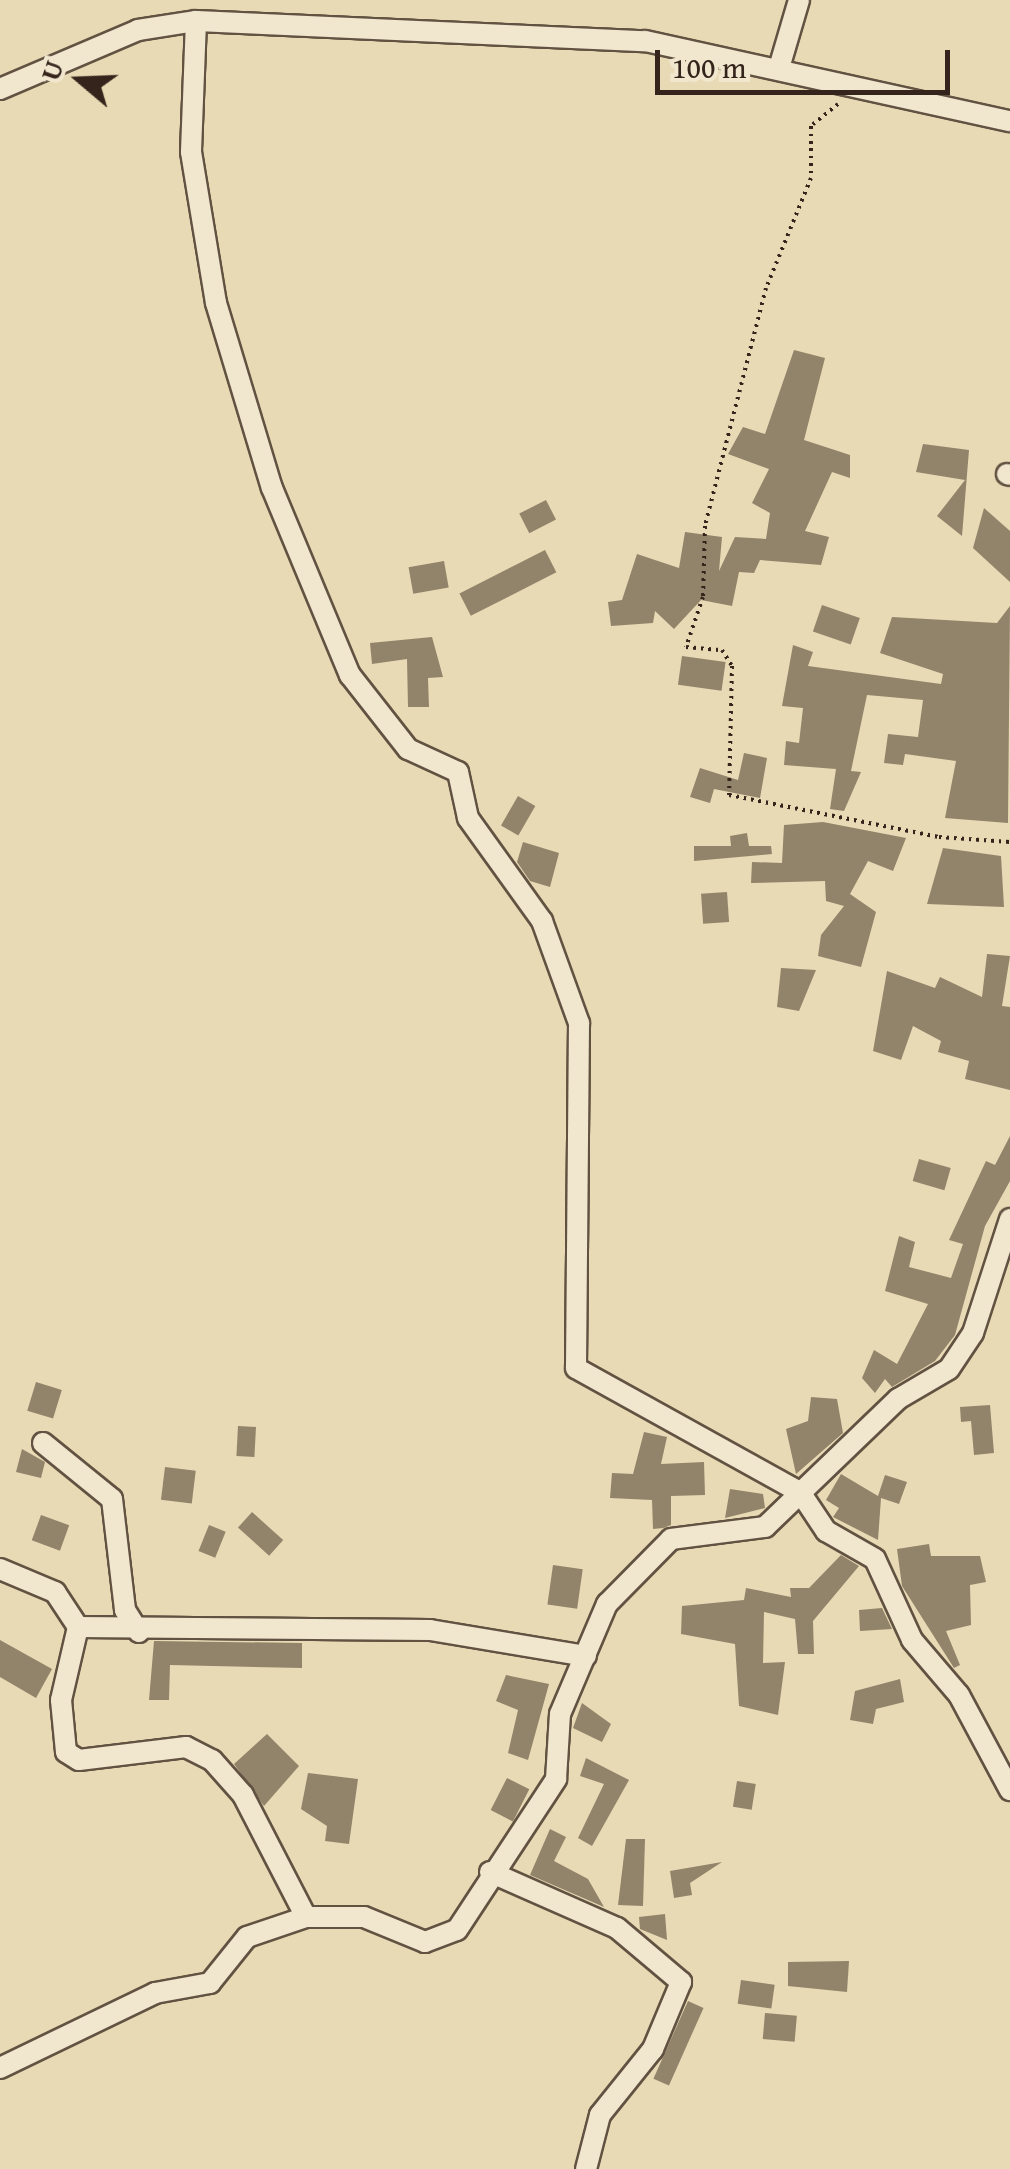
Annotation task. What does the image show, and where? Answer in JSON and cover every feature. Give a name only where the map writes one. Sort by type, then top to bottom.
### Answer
[{"type":"street","points":[[780,68],[799,0]]},
{"type":"street","points":[[196,20],[194,171],[216,304],[272,488],[350,675],[408,749],[458,772],[468,818],[542,922],[579,1023],[576,1368],[800,1492],[826,1531],[886,1570],[912,1640],[959,1695],[1010,1790]]},
{"type":"street","points":[[0,90],[138,30],[196,20],[630,40],[780,68],[1010,121]]},
{"type":"street","points":[[0,2068],[155,1993],[210,1983],[247,1937],[306,1917],[364,1917],[442,1940],[476,1910],[490,1872],[556,1779],[560,1714],[607,1604],[662,1545],[765,1527],[800,1492],[962,1354],[1010,1219]]},
{"type":"street","points":[[43,1443],[112,1500],[125,1610],[140,1632]]},
{"type":"street","points":[[0,1569],[54,1592],[78,1627],[61,1700],[66,1752],[79,1760],[186,1747],[212,1760],[242,1795],[306,1917]]},
{"type":"street","points":[[78,1627],[140,1632],[430,1630],[586,1656]]},
{"type":"street","points":[[490,1872],[616,1928],[681,1982],[653,2050],[600,2115],[586,2169]]},
{"type":"path","points":[[854,85],[812,126],[811,178],[766,288],[705,526],[703,597],[686,647],[722,650],[732,666],[729,795],[939,837],[1010,842]]},
{"type":"building","points":[[794,350],[825,358],[804,440],[850,455],[850,478],[832,472],[805,531],[829,537],[821,565],[760,560],[754,573],[739,572],[732,606],[701,600],[674,629],[655,611],[653,623],[611,626],[608,602],[622,600],[637,554],[679,568],[685,532],[722,537],[719,571],[735,537],[766,539],[770,513],[752,503],[769,469],[728,454],[743,427],[765,434]]},
{"type":"building","points":[[923,444],[969,450],[962,536],[937,516],[965,480],[916,472]]},
{"type":"building","points":[[546,500],[556,520],[529,533],[519,514]]},
{"type":"building","points":[[984,508],[1010,531],[1010,582],[973,548]]},
{"type":"building","points":[[545,550],[556,572],[471,616],[459,594]]},
{"type":"building","points":[[444,561],[449,588],[413,594],[409,567]]},
{"type":"building","points":[[822,605],[860,618],[851,644],[813,631]]},
{"type":"building","points":[[1010,606],[1008,823],[945,818],[956,761],[905,754],[903,765],[884,763],[888,734],[918,737],[923,700],[867,695],[851,771],[861,772],[844,811],[830,809],[836,769],[784,765],[786,741],[799,743],[803,708],[782,706],[793,645],[813,652],[808,666],[941,684],[943,674],[880,653],[892,617],[997,623]]},
{"type":"building","points":[[432,637],[443,677],[428,678],[429,707],[408,707],[407,659],[372,664],[370,643]]},
{"type":"building","points":[[682,656],[726,662],[722,691],[678,685]]},
{"type":"building","points":[[744,753],[767,758],[760,798],[714,789],[710,803],[690,797],[700,768],[738,780]]},
{"type":"building","points":[[518,796],[535,806],[518,835],[501,825]]},
{"type":"building","points":[[823,822],[906,838],[893,871],[868,861],[850,894],[876,912],[861,967],[818,956],[821,935],[844,906],[826,901],[825,881],[751,883],[752,862],[782,863],[784,825]]},
{"type":"building","points":[[747,833],[749,846],[771,846],[772,854],[694,861],[694,846],[731,846],[730,836]]},
{"type":"building","points":[[523,842],[559,853],[550,887],[530,881],[517,862]]},
{"type":"building","points":[[943,848],[1001,856],[1004,907],[927,904]]},
{"type":"building","points":[[727,892],[729,922],[703,924],[701,894]]},
{"type":"building","points":[[987,954],[1010,956],[1002,1006],[1010,1007],[1010,1090],[965,1079],[969,1061],[938,1052],[941,1041],[913,1026],[901,1060],[873,1051],[887,971],[935,988],[940,977],[982,997]]},
{"type":"building","points":[[781,968],[816,970],[799,1011],[777,1007]]},
{"type":"building","points":[[1010,1136],[1010,1181],[985,1226],[955,1335],[935,1361],[892,1387],[885,1379],[875,1393],[862,1378],[874,1350],[897,1364],[928,1304],[885,1291],[899,1236],[915,1242],[909,1267],[951,1278],[963,1244],[949,1240],[986,1161],[995,1165]]},
{"type":"building","points":[[919,1159],[951,1168],[944,1190],[913,1181]]},
{"type":"building","points":[[36,1382],[62,1390],[53,1419],[27,1411]]},
{"type":"building","points":[[811,1397],[837,1399],[843,1433],[796,1474],[786,1429],[808,1421]]},
{"type":"building","points":[[990,1405],[994,1453],[974,1455],[971,1421],[961,1422],[960,1407]]},
{"type":"building","points":[[238,1426],[256,1427],[254,1457],[236,1456]]},
{"type":"building","points":[[644,1432],[667,1437],[661,1464],[704,1462],[705,1495],[671,1496],[671,1525],[663,1528],[653,1529],[652,1500],[610,1498],[612,1473],[633,1474]]},
{"type":"building","points":[[22,1449],[45,1462],[41,1478],[16,1472]]},
{"type":"building","points":[[165,1467],[196,1471],[192,1504],[161,1500]]},
{"type":"building","points":[[841,1474],[878,1496],[885,1475],[907,1482],[899,1504],[881,1498],[878,1540],[833,1517],[839,1508],[826,1500]]},
{"type":"building","points":[[730,1489],[763,1494],[765,1508],[725,1518]]},
{"type":"building","points":[[252,1512],[283,1540],[269,1556],[238,1528]]},
{"type":"building","points":[[41,1515],[69,1525],[60,1551],[32,1540]]},
{"type":"building","points":[[209,1525],[226,1532],[215,1558],[199,1551]]},
{"type":"building","points":[[929,1544],[931,1556],[980,1556],[986,1582],[970,1585],[971,1625],[946,1631],[960,1665],[954,1668],[902,1586],[897,1549]]},
{"type":"building","points":[[841,1555],[859,1566],[813,1621],[814,1654],[798,1654],[795,1619],[764,1612],[763,1663],[785,1662],[778,1715],[739,1706],[735,1644],[681,1634],[682,1606],[744,1600],[746,1588],[791,1597],[790,1588],[809,1588]]},
{"type":"building","points":[[553,1565],[583,1569],[577,1609],[547,1605]]},
{"type":"building","points":[[882,1608],[892,1629],[860,1631],[859,1610]]},
{"type":"building","points":[[0,1640],[52,1669],[36,1698],[0,1677]]},
{"type":"building","points":[[154,1641],[302,1643],[302,1668],[170,1665],[169,1700],[149,1700]]},
{"type":"building","points":[[506,1675],[549,1684],[528,1760],[508,1753],[518,1710],[496,1701]]},
{"type":"building","points":[[900,1679],[904,1702],[876,1709],[873,1724],[850,1720],[855,1691]]},
{"type":"building","points":[[582,1703],[611,1724],[602,1742],[573,1728]]},
{"type":"building","points":[[267,1734],[299,1766],[264,1806],[234,1764]]},
{"type":"building","points":[[586,1758],[629,1780],[592,1846],[578,1838],[604,1784],[580,1776]]},
{"type":"building","points":[[308,1773],[358,1779],[349,1844],[325,1841],[327,1826],[301,1809]]},
{"type":"building","points":[[507,1778],[529,1789],[513,1821],[491,1810]]},
{"type":"building","points":[[737,1781],[756,1784],[752,1810],[733,1807]]},
{"type":"building","points":[[550,1829],[566,1837],[554,1861],[588,1879],[604,1907],[530,1875]]},
{"type":"building","points":[[626,1839],[645,1839],[643,1906],[618,1905]]},
{"type":"building","points":[[722,1862],[690,1883],[692,1895],[674,1898],[670,1871]]},
{"type":"building","points":[[665,1914],[667,1940],[640,1929],[639,1917]]},
{"type":"building","points":[[849,1961],[847,1992],[788,1986],[788,1962]]},
{"type":"building","points":[[741,1980],[775,1985],[771,2008],[738,2004]]},
{"type":"building","points":[[688,2001],[704,2008],[669,2086],[653,2079]]},
{"type":"building","points":[[765,2013],[797,2016],[795,2042],[763,2039]]}]
